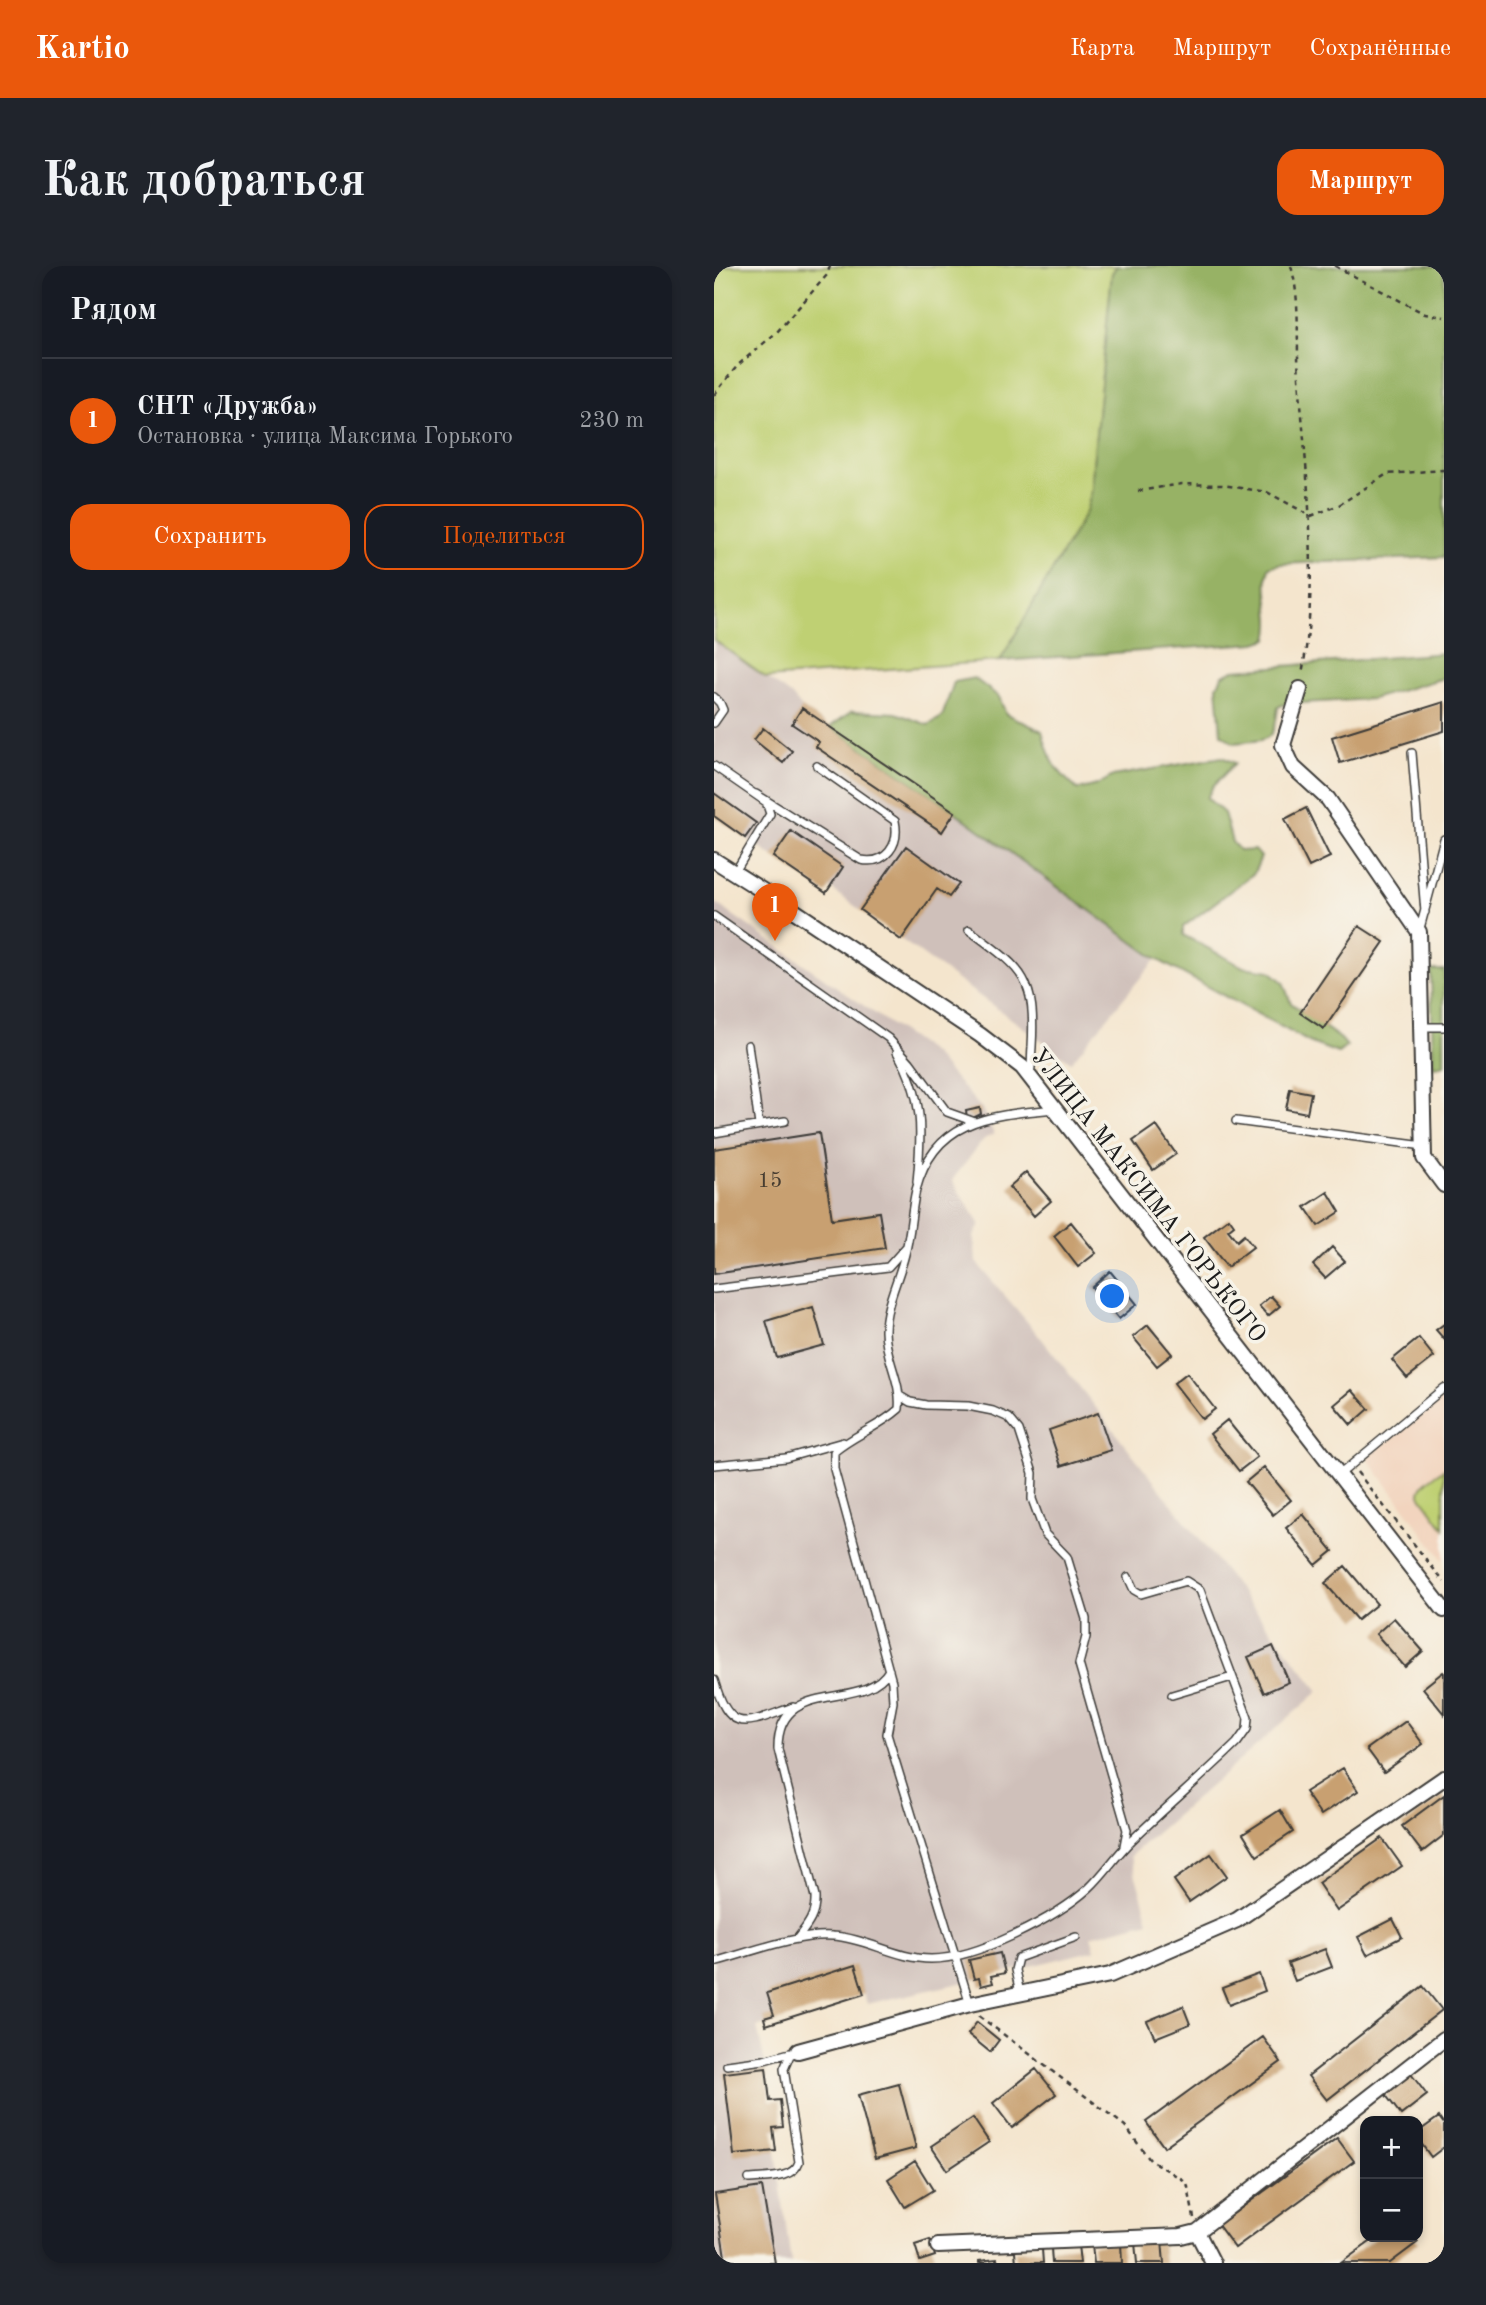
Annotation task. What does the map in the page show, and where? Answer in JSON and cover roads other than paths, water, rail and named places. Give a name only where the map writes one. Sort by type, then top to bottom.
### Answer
[{"type":"street","points":[[1300,689],[1283,746],[1293,766],[1328,799],[1419,932],[1424,1158],[1442,1178]]},
{"type":"street","name":"УЛИЦА МАКСИМА ГОРЬКОГО","points":[[714,860],[979,1035],[1030,1075],[1444,1610]]},
{"type":"street","points":[[798,2051],[973,2004],[1110,1975],[1237,1920],[1444,1778]]},
{"type":"street","points":[[938,2246],[1181,2236],[1197,2232],[1439,2043],[1444,2058]]},
{"type":"street","points":[[1197,2232],[1213,2263]]},
{"type":"lane","points":[[714,697],[723,710],[714,723]]},
{"type":"lane","points":[[1412,753],[1424,912]]},
{"type":"lane","points":[[714,766],[861,860],[871,862],[886,855],[895,840],[895,821],[817,766]]},
{"type":"lane","points":[[735,872],[770,814],[766,802],[757,794]]},
{"type":"lane","points":[[1419,932],[1444,839]]},
{"type":"lane","points":[[714,916],[888,1038],[911,1062],[947,1112],[975,1122]]},
{"type":"lane","points":[[969,930],[1007,958],[1027,985],[1034,1010],[1030,1075]]},
{"type":"lane","points":[[1421,1027],[1444,1027]]},
{"type":"lane","points":[[888,1038],[907,1068],[918,1102],[921,1123],[916,1190],[907,1245],[886,1317],[885,1333],[900,1396],[899,1409],[888,1419],[847,1441],[834,1452],[834,1469],[889,1670],[893,1702],[887,1734],[973,2004]]},
{"type":"lane","points":[[748,1045],[760,1125]]},
{"type":"lane","points":[[916,1190],[926,1166],[942,1141],[957,1129],[1015,1113],[1056,1110]]},
{"type":"lane","points":[[714,1133],[785,1121]]},
{"type":"lane","points":[[1236,1121],[1424,1146]]},
{"type":"lane","points":[[714,1289],[888,1267],[907,1245]]},
{"type":"lane","points":[[1339,1475],[1444,1388]]},
{"type":"lane","points":[[900,1396],[910,1402],[926,1405],[968,1406],[993,1411],[1009,1418],[1019,1430],[1033,1473],[1032,1499],[1045,1534],[1067,1557],[1086,1619],[1086,1637],[1079,1664],[1127,1830],[1127,1838],[1121,1852]]},
{"type":"lane","points":[[714,1465],[786,1458],[847,1441]]},
{"type":"lane","points":[[714,1962],[813,1935],[835,1936],[914,1957],[933,1959],[957,1955],[1009,1937],[1056,1912],[1087,1891],[1129,1843],[1237,1743],[1247,1729],[1248,1718],[1200,1590],[1185,1581],[1141,1594],[1134,1590],[1128,1577]]},
{"type":"lane","points":[[714,1680],[717,1695],[730,1716],[738,1721],[748,1722],[877,1684],[889,1670]]},
{"type":"lane","points":[[1172,1695],[1233,1677]]},
{"type":"lane","points":[[796,1940],[809,1924],[816,1909],[815,1897],[778,1749],[778,1738],[789,1712],[804,1704]]},
{"type":"lane","points":[[1020,1994],[1015,1970],[1018,1958],[1076,1937]]},
{"type":"lane","points":[[727,2065],[764,2060],[798,2051]]},
{"type":"lane","points":[[749,2179],[785,2175],[797,2168],[799,2162],[784,2068],[790,2055],[798,2051]]},
{"type":"place","name":"СНТ «Дружба»","points":[[775,941]]}]
